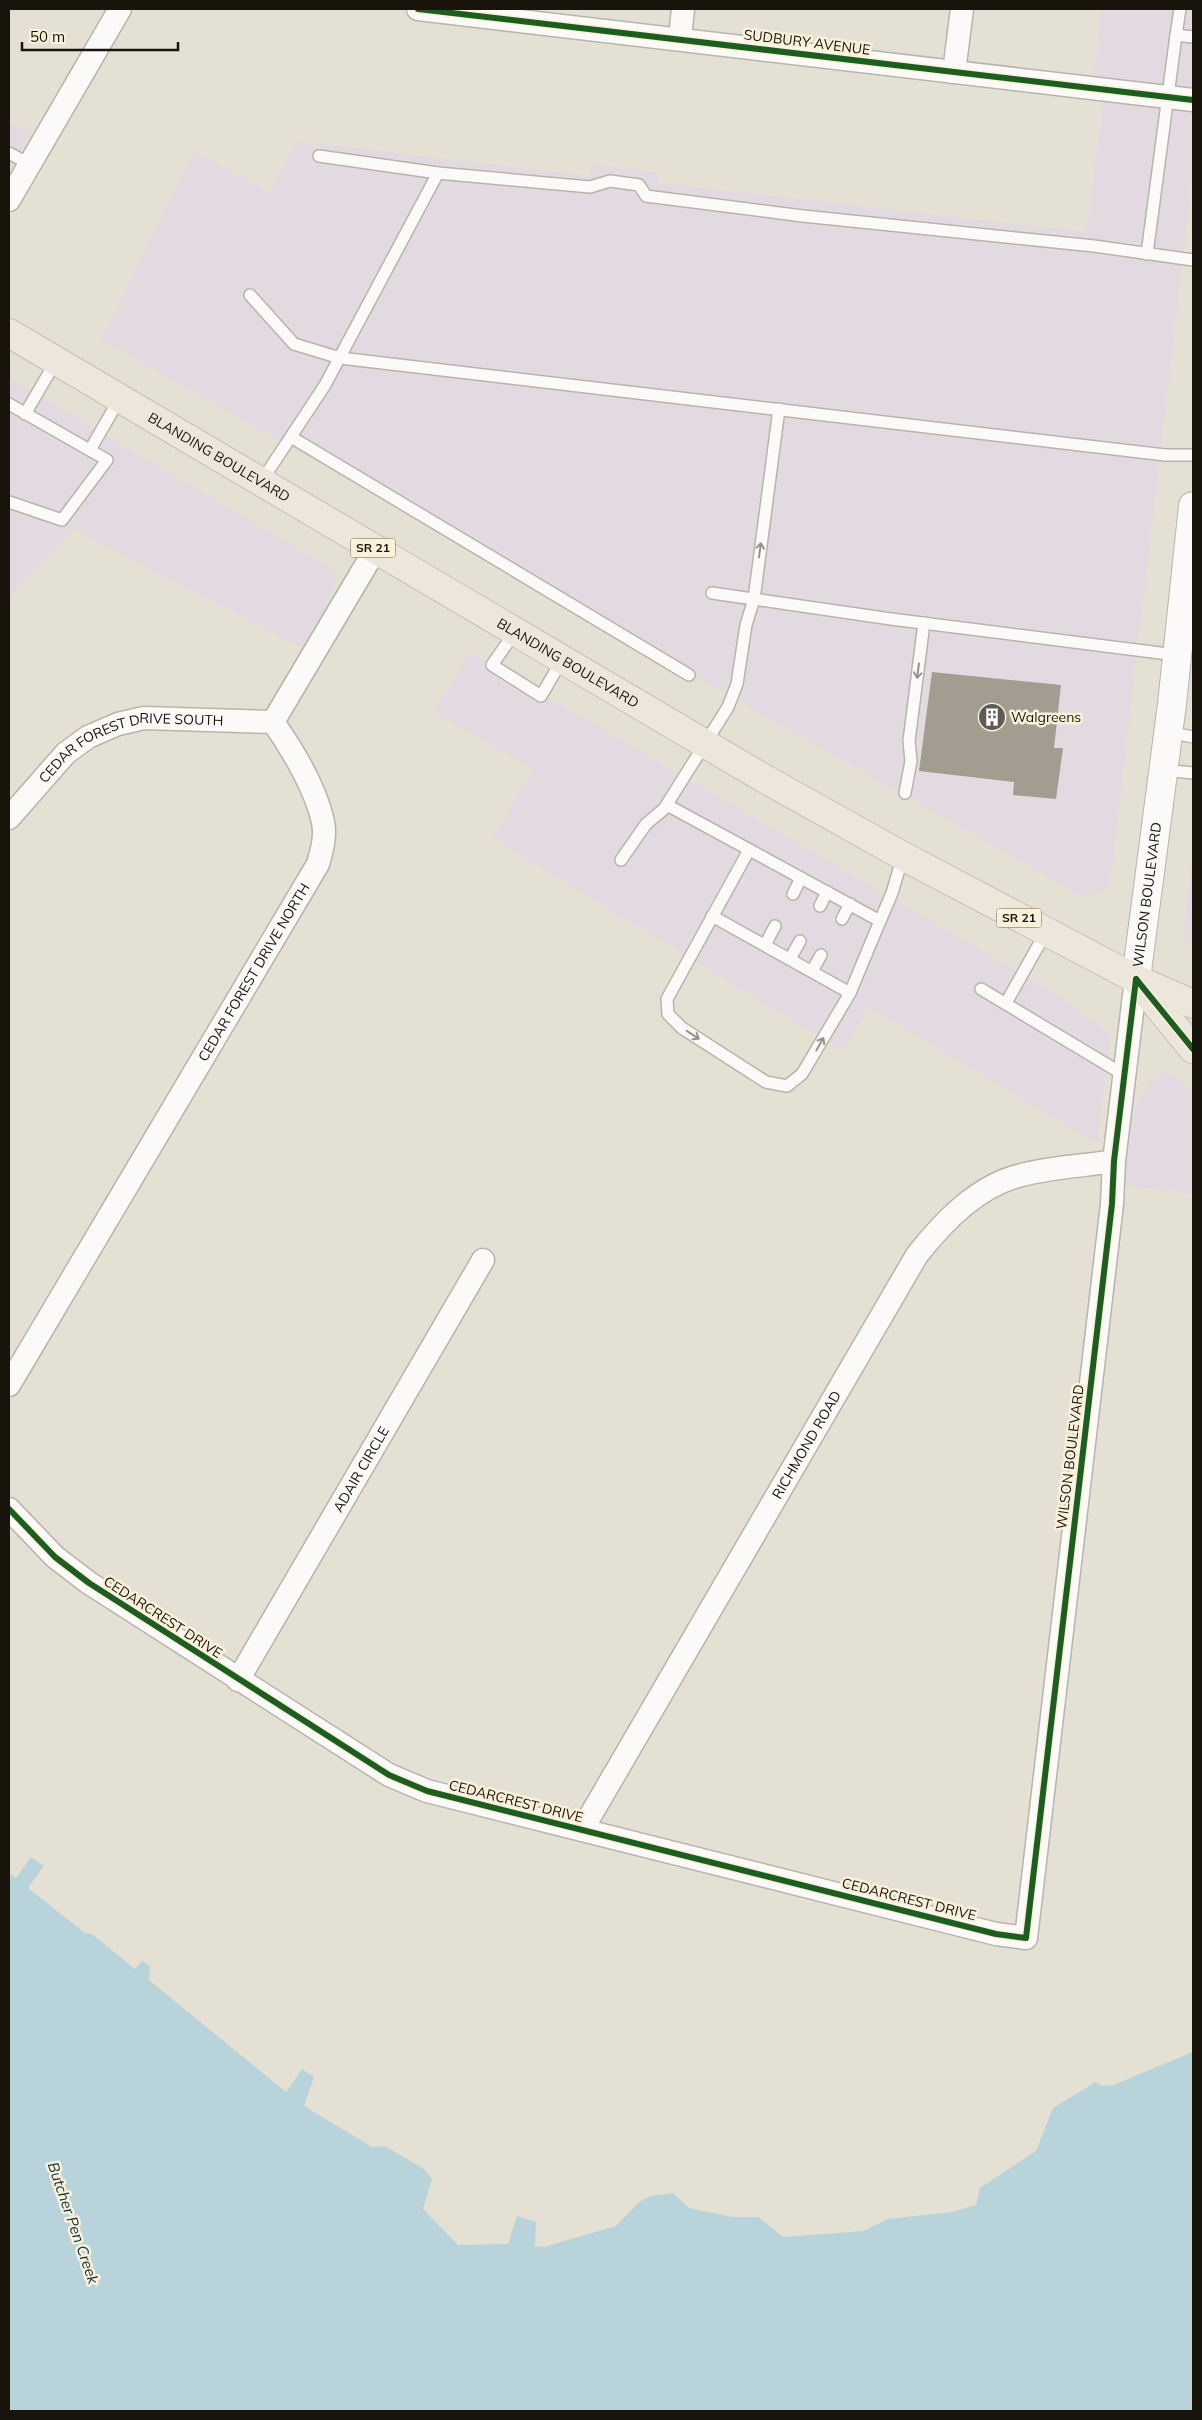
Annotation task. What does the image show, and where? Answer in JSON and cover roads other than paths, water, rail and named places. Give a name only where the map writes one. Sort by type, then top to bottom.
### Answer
[{"type":"main road","name":"BLANDING BOULEVARD","points":[[9,333],[562,660],[903,856],[1136,979],[1193,1004]]},
{"type":"main road","name":"WILSON BOULEVARD","points":[[1136,979],[1163,770],[1181,735],[1176,655],[1193,506]]},
{"type":"main road","name":"BLANDING BOULEVARD","points":[[1136,979],[1193,1049]]},
{"type":"street","points":[[9,200],[120,9]]},
{"type":"street","name":"SUDBURY AVENUE","points":[[418,9],[680,38],[1193,100]]},
{"type":"street","points":[[680,38],[683,9]]},
{"type":"street","points":[[954,72],[962,9]]},
{"type":"street","points":[[273,722],[375,550]]},
{"type":"street","name":"CEDAR FOREST DRIVE SOUTH","points":[[9,818],[66,753],[88,737],[118,724],[144,718],[273,722]]},
{"type":"street","name":"CEDAR FOREST DRIVE NORTH","points":[[9,1385],[318,864],[324,844],[324,823],[291,747],[273,722]]},
{"type":"street","name":"WILSON BOULEVARD","points":[[1026,1938],[1111,1214],[1114,1161],[1126,1076],[1136,979]]},
{"type":"street","name":"RICHMOND ROAD","points":[[582,1830],[917,1255],[932,1236],[960,1208],[992,1187],[1022,1175],[1114,1161]]},
{"type":"street","name":"ADAIR CIRCLE","points":[[238,1680],[484,1260]]},
{"type":"street","name":"CEDARCREST DRIVE","points":[[9,1509],[55,1557],[88,1583],[389,1775],[428,1791],[996,1934],[1026,1938]]},
{"type":"lane","points":[[1147,254],[1180,9]]},
{"type":"lane","points":[[1176,35],[1193,37]]},
{"type":"lane","points":[[9,153],[29,164]]},
{"type":"lane","points":[[319,156],[438,173],[590,187],[610,181],[639,185],[646,196],[803,216],[1094,246],[1193,260]]},
{"type":"lane","points":[[261,482],[325,385],[438,173]]},
{"type":"lane","points":[[250,295],[294,344],[340,358],[1165,454],[1193,455]]},
{"type":"lane","points":[[26,414],[56,361]]},
{"type":"lane","points":[[90,450],[120,398]]},
{"type":"lane","points":[[9,404],[108,460],[62,520],[9,502]]},
{"type":"lane","points":[[622,860],[646,824],[667,805],[728,707],[738,684],[746,625],[754,599],[779,410]]},
{"type":"lane","points":[[291,436],[689,675]]},
{"type":"lane","points":[[712,593],[924,623],[1176,655]]},
{"type":"lane","points":[[905,793],[911,761],[909,741],[924,623]]},
{"type":"lane","points":[[515,632],[492,665],[541,696],[562,660]]},
{"type":"lane","points":[[1163,770],[1193,772]]},
{"type":"lane","points":[[667,805],[880,920]]},
{"type":"lane","points":[[749,850],[667,999],[668,1014],[682,1028],[766,1082],[787,1086],[802,1074],[850,993],[892,893],[903,856]]},
{"type":"lane","points":[[793,894],[801,878]]},
{"type":"lane","points":[[820,906],[827,892]]},
{"type":"lane","points":[[842,919],[850,904]]},
{"type":"lane","points":[[712,916],[850,993]]},
{"type":"lane","points":[[765,945],[775,926]]},
{"type":"lane","points":[[1006,1003],[1046,932]]},
{"type":"lane","points":[[790,959],[800,941]]},
{"type":"lane","points":[[812,971],[821,955]]},
{"type":"lane","points":[[981,989],[1126,1076]]},
{"type":"water","name":"Butcher Pen Creek","points":[[31,1857],[44,1866],[28,1888],[85,1933],[92,1934],[135,1969],[142,1961],[150,1966],[149,1980],[286,2092],[302,2069],[314,2077],[304,2106],[372,2147],[385,2146],[424,2169],[432,2179],[423,2209],[458,2245],[508,2244],[517,2216],[536,2222],[535,2246],[544,2247],[616,2226],[639,2202],[651,2196],[673,2193],[689,2208],[732,2217],[758,2217],[783,2237],[863,2231],[888,2219],[952,2212],[976,2205],[980,2188],[1036,2151],[1053,2108],[1096,2082],[1102,2086],[1113,2085],[1193,2052],[1193,2411],[9,2411],[9,1873],[16,1878]]},
{"type":"place","name":"Walgreens","points":[[992,717]]}]
